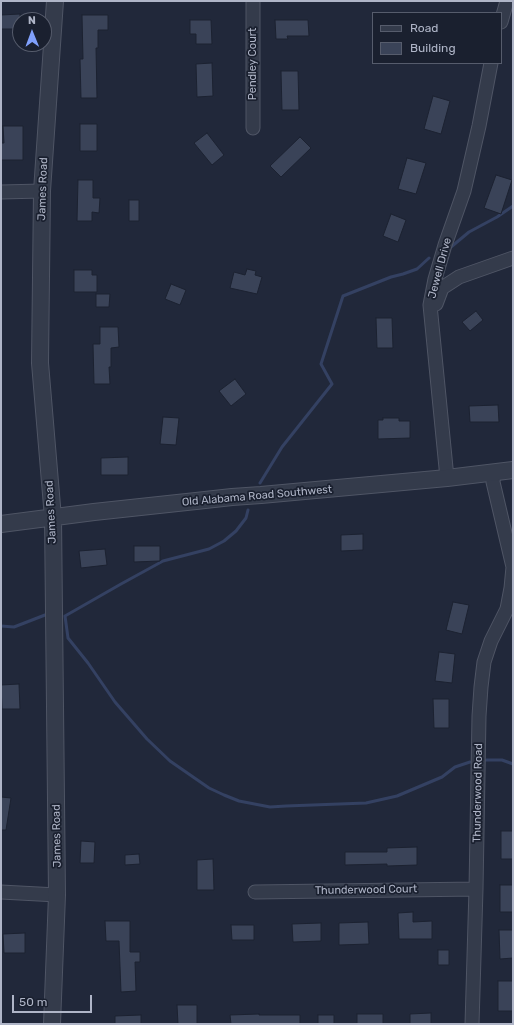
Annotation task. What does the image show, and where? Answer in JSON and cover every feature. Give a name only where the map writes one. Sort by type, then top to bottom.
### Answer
[{"type":"street","name":"James Road","points":[[52,1024],[57,895],[53,518],[40,362],[42,191],[55,1]]},
{"type":"street","name":"Pendley Court","points":[[253,1],[253,128]]},
{"type":"street","points":[[502,18],[507,1]]},
{"type":"street","name":"Jewell Drive","points":[[447,478],[430,305],[435,280],[445,245],[464,191],[480,126],[491,64]]},
{"type":"street","points":[[1,192],[42,191]]},
{"type":"street","points":[[432,314],[442,288],[459,277],[513,258]]},
{"type":"street","name":"Old Alabama Road Southwest","points":[[1,524],[232,497],[447,478],[513,470]]},
{"type":"street","name":"Thunderwood Road","points":[[472,1024],[481,687],[484,662],[491,641],[507,609],[513,567],[492,482],[494,472]]},
{"type":"street","name":"Thunderwood Court","points":[[255,892],[476,889]]},
{"type":"street","points":[[1,892],[57,895]]},
{"type":"building","points":[[12,14],[12,29],[1,29],[1,15]]},
{"type":"building","points":[[82,15],[108,15],[108,30],[98,30],[98,48],[96,48],[97,98],[81,98],[80,59],[83,59]]},
{"type":"building","points":[[190,20],[211,20],[212,44],[196,44],[196,34],[190,34]]},
{"type":"building","points":[[275,20],[308,20],[309,36],[287,36],[288,39],[276,39]]},
{"type":"building","points":[[212,63],[213,96],[197,97],[196,64]]},
{"type":"building","points":[[281,71],[298,71],[299,110],[282,110]]},
{"type":"building","points":[[433,96],[450,101],[441,134],[424,129]]},
{"type":"building","points":[[80,124],[97,124],[97,151],[80,151]]},
{"type":"building","points":[[3,126],[23,126],[23,160],[1,160],[1,143],[4,143]]},
{"type":"building","points":[[207,133],[224,155],[212,165],[194,143]]},
{"type":"building","points":[[300,137],[311,148],[281,177],[270,166]]},
{"type":"building","points":[[407,158],[426,163],[416,194],[398,189]]},
{"type":"building","points":[[496,175],[512,180],[501,214],[484,208]]},
{"type":"building","points":[[78,180],[93,180],[93,198],[100,198],[99,213],[92,212],[92,221],[77,221]]},
{"type":"building","points":[[129,200],[139,200],[139,221],[129,221]]},
{"type":"building","points":[[391,214],[406,220],[398,242],[383,236]]},
{"type":"building","points":[[247,269],[256,271],[255,275],[262,277],[257,294],[230,288],[234,272],[245,275]]},
{"type":"building","points":[[74,270],[92,270],[92,275],[97,275],[97,292],[74,292]]},
{"type":"building","points":[[171,284],[186,290],[180,305],[165,299]]},
{"type":"building","points":[[96,294],[110,294],[109,307],[96,307]]},
{"type":"building","points":[[476,311],[483,320],[470,331],[462,322]]},
{"type":"building","points":[[376,318],[392,318],[393,348],[377,348]]},
{"type":"building","points":[[100,327],[118,327],[119,347],[111,348],[111,367],[109,367],[110,384],[94,384],[93,344],[100,344]]},
{"type":"building","points":[[235,379],[246,394],[231,406],[219,391]]},
{"type":"building","points":[[498,405],[499,422],[470,422],[469,406]]},
{"type":"building","points":[[163,417],[179,418],[176,445],[160,444]]},
{"type":"building","points":[[383,418],[399,418],[399,421],[410,421],[410,438],[378,439],[378,420],[383,420]]},
{"type":"building","points":[[128,457],[128,475],[101,475],[101,458]]},
{"type":"building","points":[[363,534],[363,550],[341,551],[341,535]]},
{"type":"building","points":[[134,546],[160,546],[160,561],[134,562]]},
{"type":"building","points":[[105,549],[107,565],[81,568],[79,551]]},
{"type":"building","points":[[453,602],[469,605],[462,634],[446,630]]},
{"type":"building","points":[[439,652],[455,654],[452,683],[435,681]]},
{"type":"building","points":[[19,684],[20,709],[2,709],[1,685]]},
{"type":"building","points":[[433,699],[449,699],[449,728],[434,728]]},
{"type":"building","points":[[1,797],[11,798],[6,830],[1,830]]},
{"type":"building","points":[[501,831],[513,831],[513,859],[501,859]]},
{"type":"building","points":[[81,841],[95,842],[94,863],[80,863]]},
{"type":"building","points":[[417,847],[417,865],[345,865],[345,852],[387,852],[387,848]]},
{"type":"building","points":[[139,854],[140,864],[125,865],[125,855]]},
{"type":"building","points":[[213,859],[214,890],[197,890],[197,860]]},
{"type":"building","points":[[500,885],[513,885],[513,912],[500,912]]},
{"type":"building","points":[[413,912],[413,922],[432,921],[432,939],[399,939],[398,913]]},
{"type":"building","points":[[105,921],[130,921],[130,952],[140,952],[140,962],[135,962],[136,991],[121,992],[119,941],[106,941]]},
{"type":"building","points":[[368,922],[369,944],[339,945],[339,923]]},
{"type":"building","points":[[321,923],[321,941],[293,942],[292,924]]},
{"type":"building","points":[[231,925],[254,925],[254,940],[232,940]]},
{"type":"building","points":[[499,930],[513,930],[513,958],[500,959]]},
{"type":"building","points":[[25,933],[25,953],[4,953],[3,934]]},
{"type":"building","points":[[438,950],[449,950],[449,965],[438,965]]},
{"type":"building","points":[[498,981],[513,981],[513,1011],[498,1011]]},
{"type":"building","points":[[177,1005],[197,1005],[197,1024],[178,1024]]},
{"type":"building","points":[[431,1013],[431,1024],[410,1024],[410,1014]]},
{"type":"building","points":[[357,1014],[383,1014],[383,1024],[357,1024]]},
{"type":"building","points":[[141,1015],[141,1024],[115,1024],[115,1016]]},
{"type":"building","points":[[230,1015],[300,1015],[300,1024],[231,1024]]},
{"type":"building","points":[[318,1015],[334,1015],[334,1024],[318,1024]]},
{"type":"waterway","points":[[451,247],[469,232],[497,217],[513,206]]},
{"type":"waterway","points":[[260,483],[282,447],[332,384],[321,364],[343,296],[391,277],[417,269],[429,258]]},
{"type":"waterway","points":[[65,616],[163,561],[209,549],[224,541],[236,531],[246,518],[248,510]]},
{"type":"waterway","points":[[1,626],[14,627],[45,615],[49,615]]},
{"type":"waterway","points":[[65,616],[68,638],[88,663],[115,702],[147,739],[170,761],[209,788],[239,801],[270,807],[366,803],[397,796],[442,777],[455,767],[470,762]]},
{"type":"waterway","points":[[486,760],[502,760],[513,764]]}]
